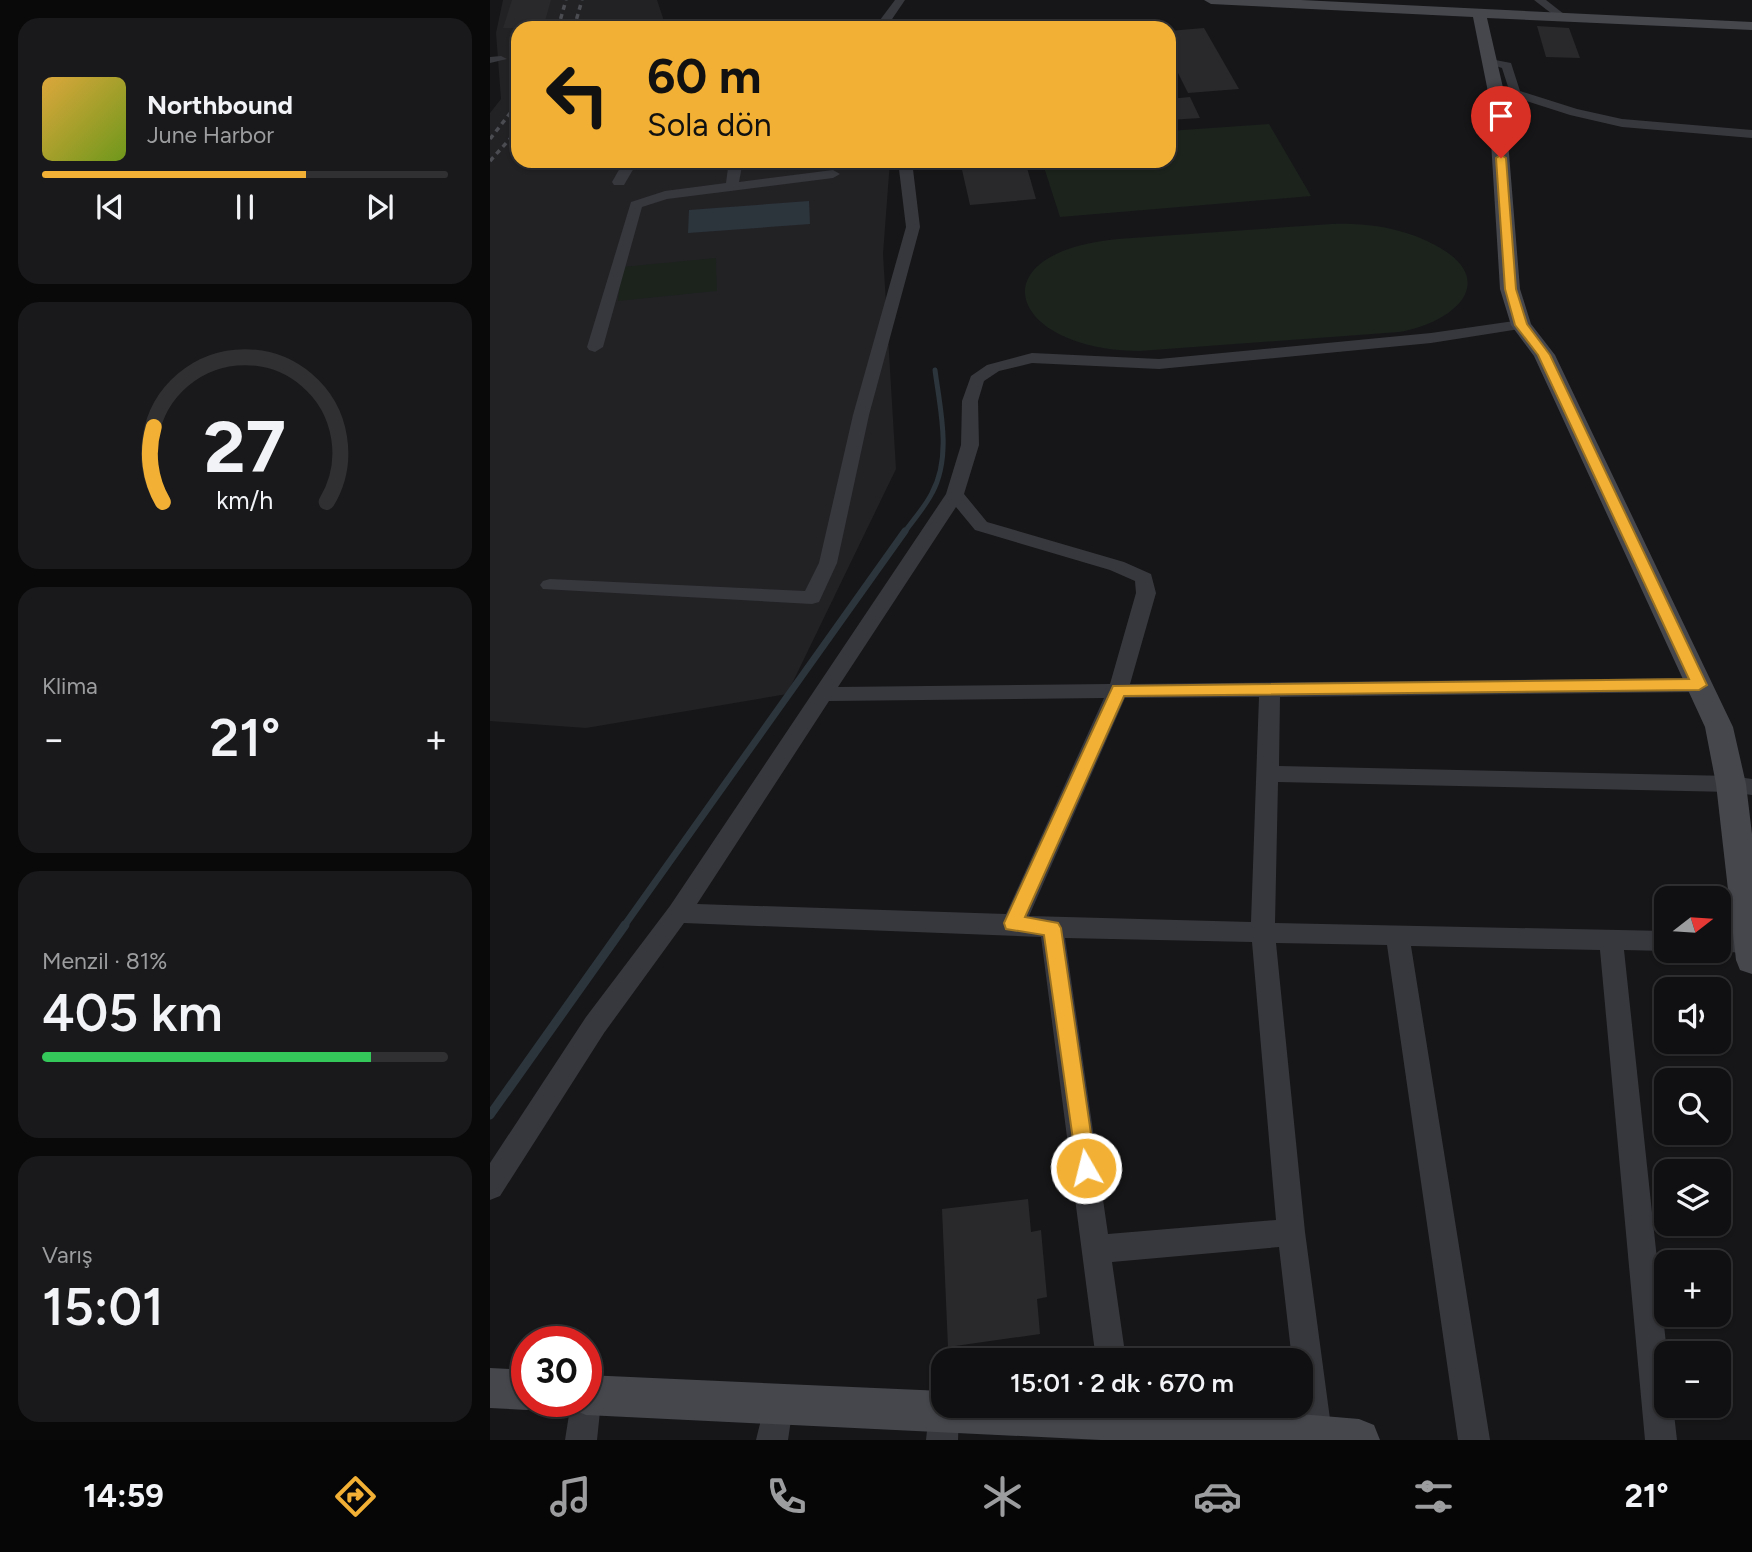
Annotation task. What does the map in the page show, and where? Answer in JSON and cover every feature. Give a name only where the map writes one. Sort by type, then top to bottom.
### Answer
[{"type":"street","points":[[885,21],[900,0]]},
{"type":"street","points":[[1211,0],[1752,26]]},
{"type":"street","points":[[1539,0],[1564,18]]},
{"type":"street","points":[[1479,13],[1496,92],[1510,289],[1521,325],[1544,355],[1699,685],[1742,785],[1751,952],[1731,947]]},
{"type":"street","points":[[1490,62],[1507,65],[1515,93],[1574,112],[1655,128],[1752,134]]},
{"type":"street","points":[[619,182],[627,168]]},
{"type":"street","points":[[732,185],[735,168]]},
{"type":"street","points":[[550,585],[811,598],[828,563],[861,415],[913,227],[906,168]]},
{"type":"street","points":[[595,347],[636,205],[665,195],[833,174]]},
{"type":"street","points":[[490,1187],[595,1025],[678,913],[955,494],[970,445],[970,401],[977,380],[993,368],[1032,358],[1172,363],[1432,338],[1521,325]]},
{"type":"street","points":[[955,494],[981,526],[1118,566],[1144,578],[1146,593],[1118,690],[1013,923]]},
{"type":"street","points":[[823,694],[1699,685]]},
{"type":"street","points":[[1270,689],[1263,934],[1291,1232],[1316,1434]]},
{"type":"street","points":[[1266,774],[1742,785]]},
{"type":"street","points":[[678,913],[1263,934],[1398,934],[1654,941]]},
{"type":"street","points":[[1052,928],[1110,1348]]},
{"type":"street","points":[[1398,934],[1474,1440]]},
{"type":"street","points":[[1611,939],[1661,1440]]},
{"type":"street","points":[[1097,1248],[1291,1232]]},
{"type":"street","points":[[490,1388],[511,1389]]},
{"type":"street","points":[[602,1400],[775,1423],[943,1426],[1127,1422],[1316,1434],[1359,1440]]},
{"type":"street","points":[[581,1440],[584,1417]]},
{"type":"shaded area","points":[[503,0],[657,0],[663,18],[663,21],[511,21],[511,168],[889,168],[883,254],[896,469],[787,694],[586,728],[490,721],[490,113],[501,99],[496,33]]},
{"type":"shaded area","points":[[1269,124],[1311,196],[1060,217],[1044,168],[1176,168],[1176,131]]},
{"type":"shaded area","points":[[809,201],[810,224],[688,233],[689,210]]},
{"type":"shaded area","points":[[1332,224],[1380,227],[1427,241],[1450,255],[1463,268],[1468,282],[1464,296],[1455,308],[1440,318],[1399,332],[1139,351],[1095,346],[1061,335],[1038,319],[1026,300],[1027,280],[1042,262],[1072,248],[1118,239]]},
{"type":"shaded area","points":[[716,258],[717,291],[618,301],[621,267]]},
{"type":"building","points":[[512,0],[551,0],[545,21],[511,21],[511,28],[503,28]]},
{"type":"building","points":[[1537,26],[1569,28],[1580,58],[1546,57]]},
{"type":"building","points":[[1204,28],[1239,89],[1188,93],[1176,69],[1176,30]]},
{"type":"building","points":[[1190,97],[1200,118],[1176,120],[1176,98]]},
{"type":"building","points":[[962,168],[1027,168],[1036,199],[970,205]]},
{"type":"building","points":[[1028,1199],[1031,1232],[1041,1230],[1047,1297],[1037,1299],[1040,1334],[948,1347],[942,1209]]},
{"type":"waterway","points":[[904,533],[932,493],[942,464],[942,416],[935,370]]},
{"type":"waterway","points":[[624,926],[905,531]]},
{"type":"waterway","points":[[490,1115],[625,925]]},
{"type":"railway","points":[[560,21],[566,0]]},
{"type":"railway","points":[[576,21],[582,0]]},
{"type":"railway","points":[[490,139],[511,112]]},
{"type":"railway","points":[[490,161],[511,138]]},
{"type":"route","points":[[1086,1168],[1052,928],[1013,923],[1118,690],[1699,685],[1544,355],[1521,325],[1510,289],[1501,158]]}]
